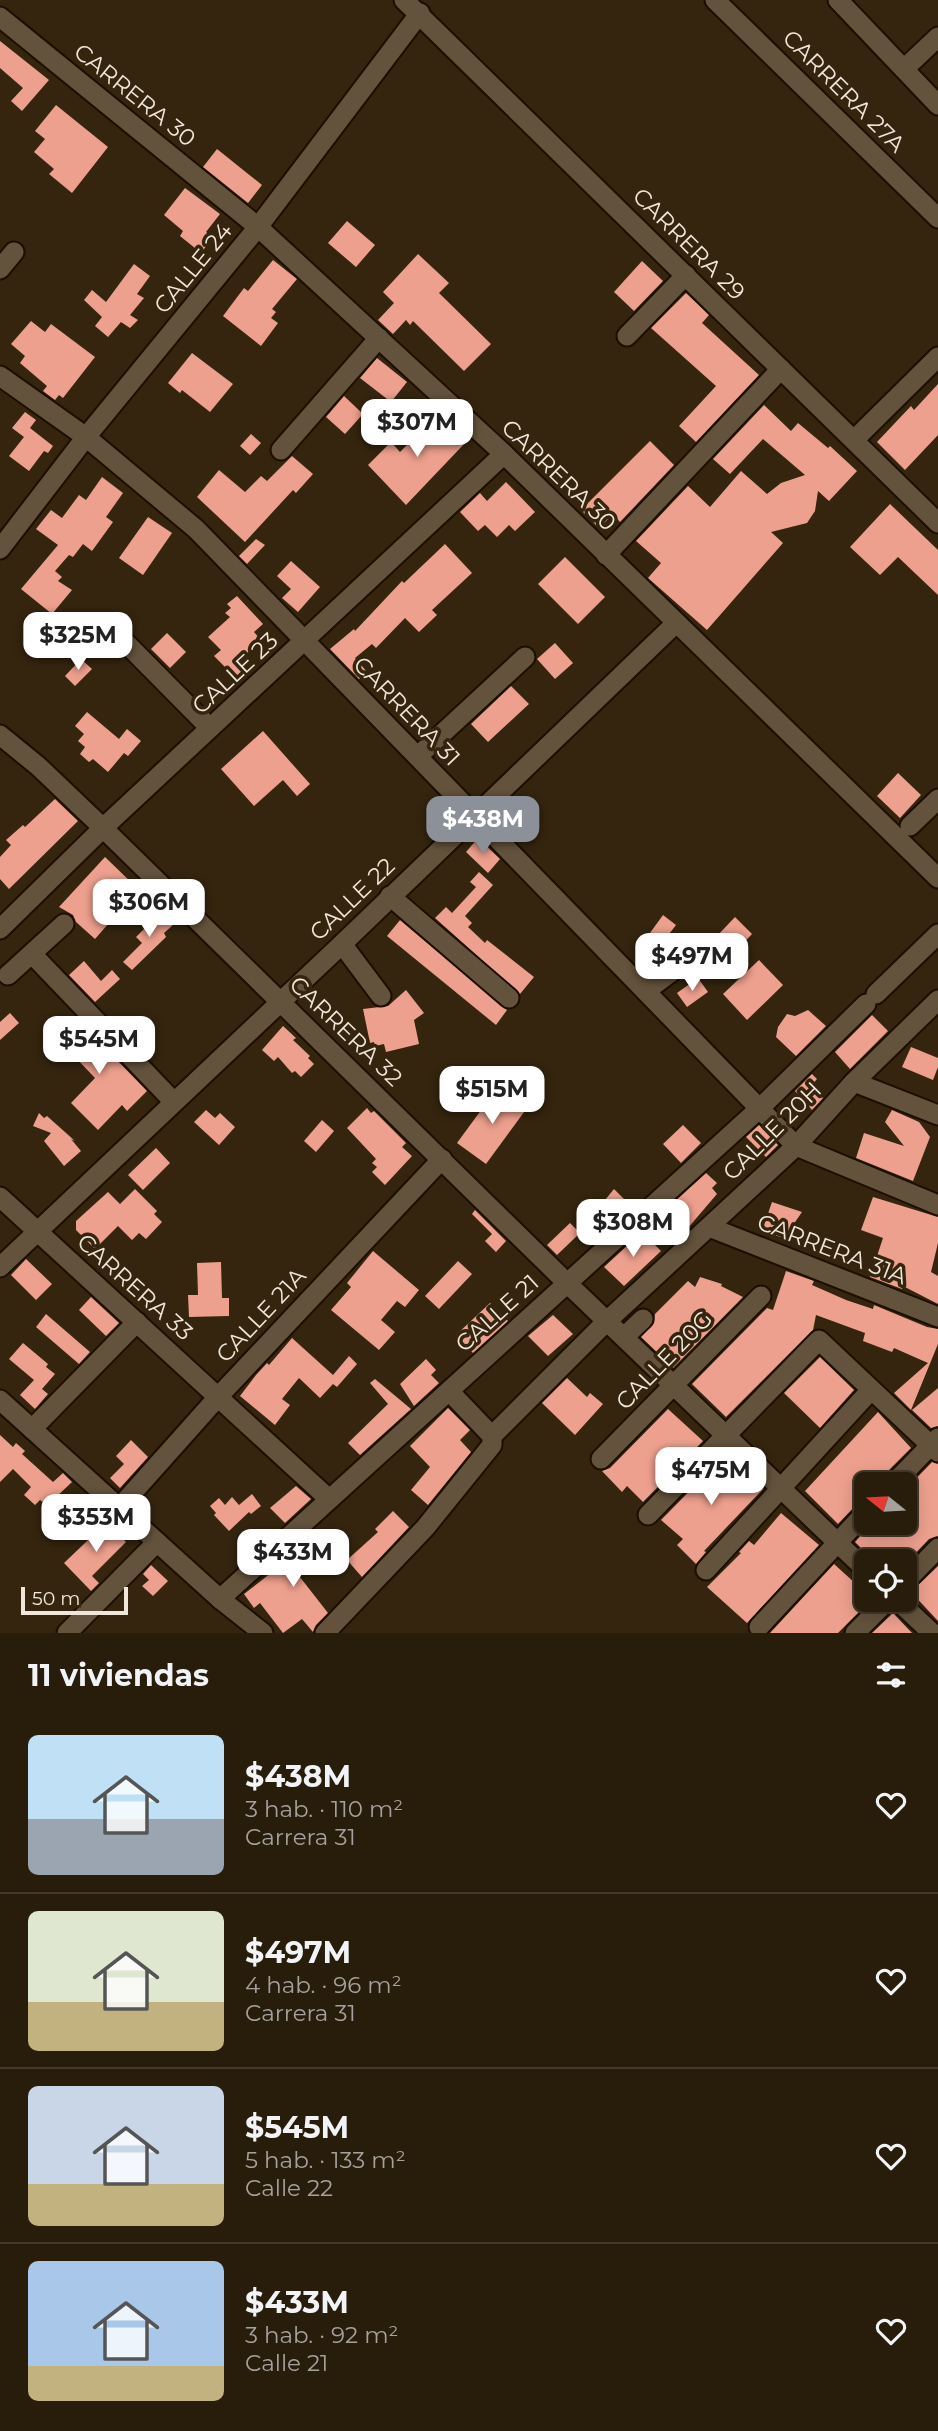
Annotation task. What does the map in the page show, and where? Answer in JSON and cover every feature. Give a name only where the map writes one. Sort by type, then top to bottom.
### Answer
[{"type":"street","name":"CARRERA 29","points":[[404,0],[938,523]]},
{"type":"street","name":"CARRERA 27A","points":[[715,0],[938,218]]},
{"type":"street","points":[[847,3],[938,105]]},
{"type":"street","name":"CALLE 24","points":[[0,549],[86,437],[258,227],[420,13]]},
{"type":"street","name":"CARRERA 30","points":[[0,18],[258,227],[504,454],[938,878]]},
{"type":"street","points":[[904,69],[938,37]]},
{"type":"street","points":[[0,269],[14,252]]},
{"type":"street","points":[[627,336],[686,275]]},
{"type":"street","points":[[281,450],[379,338]]},
{"type":"street","points":[[854,440],[938,357]]},
{"type":"street","points":[[606,555],[782,369]]},
{"type":"street","name":"CARRERA 31","points":[[0,376],[86,437],[196,529],[796,1146],[938,1205]]},
{"type":"street","name":"CALLE 23","points":[[0,929],[103,828],[504,454]]},
{"type":"street","name":"CALLE 22","points":[[0,1267],[676,624]]},
{"type":"street","points":[[115,632],[211,728]]},
{"type":"street","points":[[418,756],[525,657]]},
{"type":"street","name":"CARRERA 32","points":[[0,735],[103,828],[854,1558]]},
{"type":"street","points":[[910,826],[938,799]]},
{"type":"street","points":[[390,895],[509,998]]},
{"type":"street","points":[[8,975],[64,924]]},
{"type":"street","name":"CALLE 21","points":[[220,1599],[760,1108],[938,934]]},
{"type":"street","points":[[342,944],[381,996]]},
{"type":"street","points":[[646,991],[678,967],[714,952]]},
{"type":"street","points":[[32,954],[173,1101]]},
{"type":"street","name":"CALLE 20H","points":[[325,1633],[425,1528],[492,1445],[492,1436],[607,1321],[796,1146],[854,1082],[929,1020],[938,1000]]},
{"type":"street","points":[[854,1082],[938,1115]]},
{"type":"street","name":"CALLE 21A","points":[[119,1507],[218,1396],[442,1159]]},
{"type":"street","name":"CARRERA 33","points":[[0,1197],[329,1499]]},
{"type":"street","name":"CARRERA 31A","points":[[709,1227],[938,1317]]},
{"type":"street","name":"CALLE 20G","points":[[601,1459],[761,1296]]},
{"type":"street","points":[[624,1337],[643,1319]]},
{"type":"street","points":[[32,1429],[136,1322]]},
{"type":"street","points":[[648,1515],[819,1340],[870,1391],[936,1446],[907,1472]]},
{"type":"street","points":[[449,1391],[492,1436]]},
{"type":"street","points":[[706,1570],[870,1391]]},
{"type":"street","points":[[0,1399],[252,1630]]},
{"type":"street","points":[[758,1626],[854,1524]]},
{"type":"street","points":[[67,1633],[157,1542]]},
{"type":"street","points":[[917,1570],[938,1548]]},
{"type":"street","points":[[855,1633],[876,1612]]},
{"type":"street","points":[[910,1612],[932,1633]]},
{"type":"building","points":[[0,41],[49,80],[22,111],[11,101],[23,88],[0,68]]},
{"type":"building","points":[[56,105],[108,147],[72,193],[49,174],[54,169],[34,152],[45,139],[35,131]]},
{"type":"building","points":[[217,149],[262,185],[248,203],[203,167]]},
{"type":"building","points":[[185,188],[220,214],[206,232],[213,237],[201,253],[180,236],[183,231],[164,215]]},
{"type":"building","points":[[347,221],[375,245],[356,267],[328,243]]},
{"type":"building","points":[[418,254],[449,283],[439,293],[491,344],[464,371],[413,321],[410,325],[406,320],[393,334],[378,320],[394,303],[383,292]]},
{"type":"building","points":[[273,260],[297,279],[272,309],[276,312],[271,318],[278,323],[261,346],[223,316],[244,288],[248,291]]},
{"type":"building","points":[[642,261],[663,281],[634,311],[614,292]]},
{"type":"building","points":[[134,264],[150,276],[137,294],[144,298],[130,315],[138,320],[130,328],[121,322],[108,337],[95,326],[102,317],[84,300],[92,290],[106,302]]},
{"type":"building","points":[[686,293],[709,315],[702,323],[759,375],[696,442],[679,426],[716,386],[651,328]]},
{"type":"building","points":[[31,321],[45,332],[51,324],[95,357],[63,398],[59,395],[55,400],[43,391],[47,386],[20,363],[25,356],[11,344]]},
{"type":"building","points":[[192,353],[233,384],[210,412],[182,390],[180,393],[168,383]]},
{"type":"building","points":[[377,358],[407,382],[391,402],[360,378]]},
{"type":"building","points":[[938,384],[938,435],[905,470],[877,442],[911,406],[914,410]]},
{"type":"building","points":[[344,396],[363,414],[345,434],[326,417]]},
{"type":"building","points":[[764,405],[791,431],[798,423],[828,448],[830,446],[857,471],[829,501],[818,491],[815,511],[807,523],[771,532],[783,543],[707,630],[648,578],[661,563],[636,541],[688,486],[710,507],[741,471],[767,494],[781,483],[805,475],[763,439],[730,474],[713,459]]},
{"type":"building","points":[[25,412],[36,420],[30,428],[53,446],[48,453],[44,451],[29,471],[9,456],[24,437],[12,428]]},
{"type":"building","points":[[438,414],[466,442],[406,505],[368,465],[391,442],[400,452]]},
{"type":"building","points":[[251,434],[261,443],[250,455],[240,446]]},
{"type":"building","points":[[650,441],[674,465],[620,522],[613,514],[599,528],[581,510]]},
{"type":"building","points":[[292,456],[313,474],[296,493],[293,490],[245,542],[197,497],[219,470],[245,492],[261,476],[267,481]]},
{"type":"building","points":[[102,477],[123,493],[106,517],[113,522],[92,551],[83,544],[73,557],[69,555],[55,571],[62,577],[58,581],[72,590],[52,614],[21,589],[58,545],[36,529],[51,510],[62,518],[79,495],[86,500]]},
{"type":"building","points":[[506,482],[535,512],[515,531],[509,525],[497,537],[485,525],[478,531],[460,512],[480,493],[487,501]]},
{"type":"building","points":[[890,504],[938,550],[938,595],[898,557],[880,575],[850,547]]},
{"type":"building","points":[[148,517],[172,533],[143,575],[119,558]]},
{"type":"building","points":[[256,539],[265,545],[247,564],[239,556]]},
{"type":"building","points":[[445,544],[472,573],[432,610],[437,615],[419,632],[405,618],[376,648],[372,644],[355,658],[367,672],[359,679],[330,649],[354,629],[355,631],[402,581],[404,583]]},
{"type":"building","points":[[565,557],[605,597],[578,624],[538,584]]},
{"type":"building","points":[[291,561],[320,587],[298,612],[282,598],[291,589],[277,576]]},
{"type":"building","points":[[237,596],[263,624],[254,632],[261,640],[240,660],[247,667],[236,678],[214,656],[221,650],[208,637],[230,617],[225,613],[231,608],[227,604]]},
{"type":"building","points":[[44,619],[58,630],[48,642],[35,630]]},
{"type":"building","points":[[167,633],[186,652],[170,668],[151,649]]},
{"type":"building","points":[[555,643],[573,663],[555,679],[537,659]]},
{"type":"building","points":[[81,659],[92,669],[75,686],[65,676]]},
{"type":"building","points":[[511,686],[529,704],[488,742],[471,724]]},
{"type":"building","points":[[87,712],[119,739],[127,729],[141,741],[128,756],[124,753],[108,772],[93,759],[89,762],[80,754],[85,747],[78,741],[84,734],[75,726]]},
{"type":"building","points":[[263,731],[310,784],[297,796],[283,780],[254,806],[221,769]]},
{"type":"building","points":[[898,773],[921,795],[900,818],[877,796]]},
{"type":"building","points":[[55,799],[78,821],[9,889],[0,879],[0,857],[11,845],[6,840],[23,825],[25,827]]},
{"type":"building","points":[[478,838],[500,859],[488,873],[466,852]]},
{"type":"building","points":[[105,857],[135,886],[103,919],[109,923],[95,939],[76,922],[73,915],[59,907]]},
{"type":"building","points":[[479,872],[493,885],[465,916],[472,923],[468,927],[485,943],[487,940],[534,977],[520,994],[435,918],[446,907],[452,913],[476,887],[470,882]]},
{"type":"building","points":[[157,910],[173,925],[164,933],[166,937],[132,970],[123,962],[142,943],[136,937],[149,924],[146,921]]},
{"type":"building","points":[[663,915],[676,925],[663,942],[650,933]]},
{"type":"building","points":[[735,917],[752,934],[734,953],[717,936]]},
{"type":"building","points":[[400,920],[507,1010],[496,1025],[387,936]]},
{"type":"building","points":[[759,960],[783,985],[747,1020],[723,994]]},
{"type":"building","points":[[84,961],[101,981],[112,970],[120,979],[95,1002],[69,975]]},
{"type":"building","points":[[698,978],[708,992],[687,1007],[677,993]]},
{"type":"building","points":[[406,990],[424,1013],[414,1020],[419,1044],[386,1052],[384,1044],[375,1046],[374,1042],[370,1043],[363,1009],[388,1006]]},
{"type":"building","points":[[808,1010],[826,1026],[796,1056],[776,1037],[778,1027],[787,1014],[795,1016]]},
{"type":"building","points":[[10,1013],[19,1023],[0,1040],[0,1022]]},
{"type":"building","points":[[872,1015],[888,1031],[850,1069],[835,1052]]},
{"type":"building","points":[[74,1016],[147,1091],[127,1111],[122,1105],[98,1130],[71,1103],[95,1078],[55,1036]]},
{"type":"building","points":[[283,1026],[296,1038],[293,1040],[310,1056],[308,1058],[314,1064],[301,1077],[295,1071],[292,1073],[278,1057],[274,1061],[262,1050]]},
{"type":"building","points":[[911,1047],[938,1058],[933,1080],[902,1067]]},
{"type":"building","points":[[812,1074],[817,1079],[811,1086],[823,1098],[812,1110],[795,1091]]},
{"type":"building","points":[[498,1087],[527,1108],[486,1164],[457,1143]]},
{"type":"building","points":[[367,1108],[371,1113],[374,1111],[406,1143],[402,1147],[412,1156],[385,1185],[372,1172],[377,1167],[372,1163],[376,1159],[347,1128]]},
{"type":"building","points":[[206,1110],[215,1118],[220,1113],[235,1127],[219,1145],[194,1122]]},
{"type":"building","points":[[892,1110],[919,1122],[930,1137],[913,1181],[856,1158],[864,1133],[904,1146],[885,1122]]},
{"type":"building","points":[[39,1113],[44,1118],[47,1116],[75,1141],[71,1139],[81,1151],[64,1166],[44,1141],[51,1133],[33,1126]]},
{"type":"building","points":[[322,1120],[334,1131],[316,1152],[304,1141]]},
{"type":"building","points":[[683,1125],[701,1143],[681,1163],[663,1144]]},
{"type":"building","points":[[759,1125],[778,1145],[766,1157],[746,1137]]},
{"type":"building","points":[[156,1148],[170,1163],[143,1190],[128,1175]]},
{"type":"building","points":[[706,1173],[717,1183],[712,1188],[717,1194],[681,1236],[661,1214]]},
{"type":"building","points":[[135,1189],[157,1211],[154,1214],[162,1222],[146,1239],[139,1233],[132,1240],[118,1226],[95,1249],[76,1230],[76,1221],[108,1192],[120,1204]]},
{"type":"building","points":[[614,1189],[632,1207],[612,1226],[597,1210]]},
{"type":"building","points":[[873,1197],[938,1217],[938,1243],[931,1272],[938,1276],[938,1304],[903,1286],[902,1289],[870,1277],[883,1238],[861,1230]]},
{"type":"building","points":[[772,1202],[802,1212],[784,1238],[762,1231]]},
{"type":"building","points":[[475,1210],[506,1241],[496,1252],[485,1241],[492,1234],[472,1214]]},
{"type":"building","points":[[570,1223],[580,1233],[557,1255],[547,1245]]},
{"type":"building","points":[[642,1232],[661,1251],[624,1286],[604,1267]]},
{"type":"building","points":[[373,1251],[419,1290],[405,1307],[397,1301],[381,1320],[395,1332],[379,1350],[331,1310],[351,1287],[347,1283]]},
{"type":"building","points":[[26,1259],[52,1284],[36,1300],[11,1275]]},
{"type":"building","points":[[458,1261],[472,1274],[439,1309],[425,1296]]},
{"type":"building","points":[[221,1262],[222,1298],[229,1298],[229,1316],[189,1317],[188,1295],[198,1295],[197,1263]]},
{"type":"building","points":[[786,1271],[814,1281],[812,1285],[846,1300],[873,1309],[874,1305],[938,1329],[938,1344],[911,1410],[894,1393],[928,1363],[894,1348],[892,1352],[863,1341],[865,1333],[816,1315],[813,1330],[726,1417],[692,1384],[767,1308],[773,1310]]},
{"type":"building","points":[[700,1277],[722,1284],[721,1286],[743,1297],[673,1368],[665,1351],[661,1356],[641,1337],[654,1323],[655,1314],[688,1281],[695,1287]]},
{"type":"building","points":[[91,1297],[119,1323],[106,1336],[79,1310]]},
{"type":"building","points":[[490,1303],[508,1321],[473,1353],[456,1335]]},
{"type":"building","points":[[46,1314],[90,1352],[79,1364],[36,1327]]},
{"type":"building","points":[[553,1315],[573,1334],[548,1356],[528,1336]]},
{"type":"building","points":[[292,1338],[333,1375],[349,1356],[357,1364],[337,1387],[333,1384],[320,1398],[299,1378],[282,1399],[290,1405],[275,1425],[240,1396],[256,1375],[267,1363],[269,1365]]},
{"type":"building","points":[[23,1343],[48,1364],[46,1367],[55,1374],[42,1389],[48,1394],[35,1409],[20,1395],[34,1380],[9,1359]]},
{"type":"building","points":[[820,1357],[854,1390],[820,1428],[784,1393]]},
{"type":"building","points":[[426,1359],[436,1370],[431,1375],[439,1383],[414,1406],[400,1384]]},
{"type":"building","points":[[567,1378],[587,1397],[590,1393],[603,1404],[575,1435],[542,1403]]},
{"type":"building","points":[[375,1379],[411,1409],[360,1455],[348,1443],[388,1404],[370,1383]]},
{"type":"building","points":[[938,1388],[938,1426],[931,1428],[912,1410]]},
{"type":"building","points":[[448,1408],[470,1430],[460,1440],[471,1452],[428,1505],[411,1490],[430,1467],[410,1446]]},
{"type":"building","points":[[668,1409],[703,1441],[643,1502],[627,1486],[622,1492],[602,1471],[610,1468]]},
{"type":"building","points":[[878,1412],[911,1448],[887,1472],[854,1472],[854,1507],[838,1524],[805,1491]]},
{"type":"building","points":[[0,1435],[13,1447],[16,1443],[25,1451],[22,1454],[53,1482],[63,1473],[72,1482],[52,1501],[50,1498],[45,1504],[40,1500],[35,1505],[24,1495],[31,1487],[13,1469],[0,1482]]},
{"type":"building","points":[[131,1440],[148,1457],[120,1488],[110,1478],[124,1464],[116,1456]]},
{"type":"building","points":[[724,1456],[763,1489],[704,1551],[706,1552],[696,1564],[677,1545],[683,1539],[661,1520]]},
{"type":"building","points":[[932,1462],[938,1464],[938,1536],[929,1539],[917,1552],[917,1549],[862,1549],[855,1542],[861,1535],[917,1535],[917,1478]]},
{"type":"building","points":[[296,1486],[311,1499],[285,1523],[270,1508]]},
{"type":"building","points":[[252,1494],[261,1506],[251,1514],[249,1512],[229,1531],[214,1515],[216,1513],[210,1506],[219,1498],[225,1505],[232,1497],[239,1505]]},
{"type":"building","points":[[393,1511],[409,1527],[362,1577],[347,1560],[378,1532],[375,1529]]},
{"type":"building","points":[[781,1513],[819,1545],[747,1623],[707,1587],[741,1553],[739,1552],[749,1541],[754,1545]]},
{"type":"building","points":[[107,1522],[115,1530],[120,1525],[130,1534],[124,1540],[126,1542],[92,1576],[99,1583],[91,1591],[64,1563]]},
{"type":"building","points":[[326,1530],[344,1551],[335,1558],[325,1547],[296,1572],[328,1613],[313,1632],[302,1619],[283,1633],[260,1603],[254,1608],[244,1594]]},
{"type":"building","points":[[834,1564],[854,1582],[854,1612],[859,1612],[838,1633],[770,1633]]},
{"type":"building","points":[[151,1565],[168,1581],[153,1596],[142,1586],[149,1580],[143,1574]]},
{"type":"building","points":[[938,1566],[938,1621],[917,1598],[917,1586]]},
{"type":"building","points":[[893,1613],[912,1633],[872,1633]]}]
